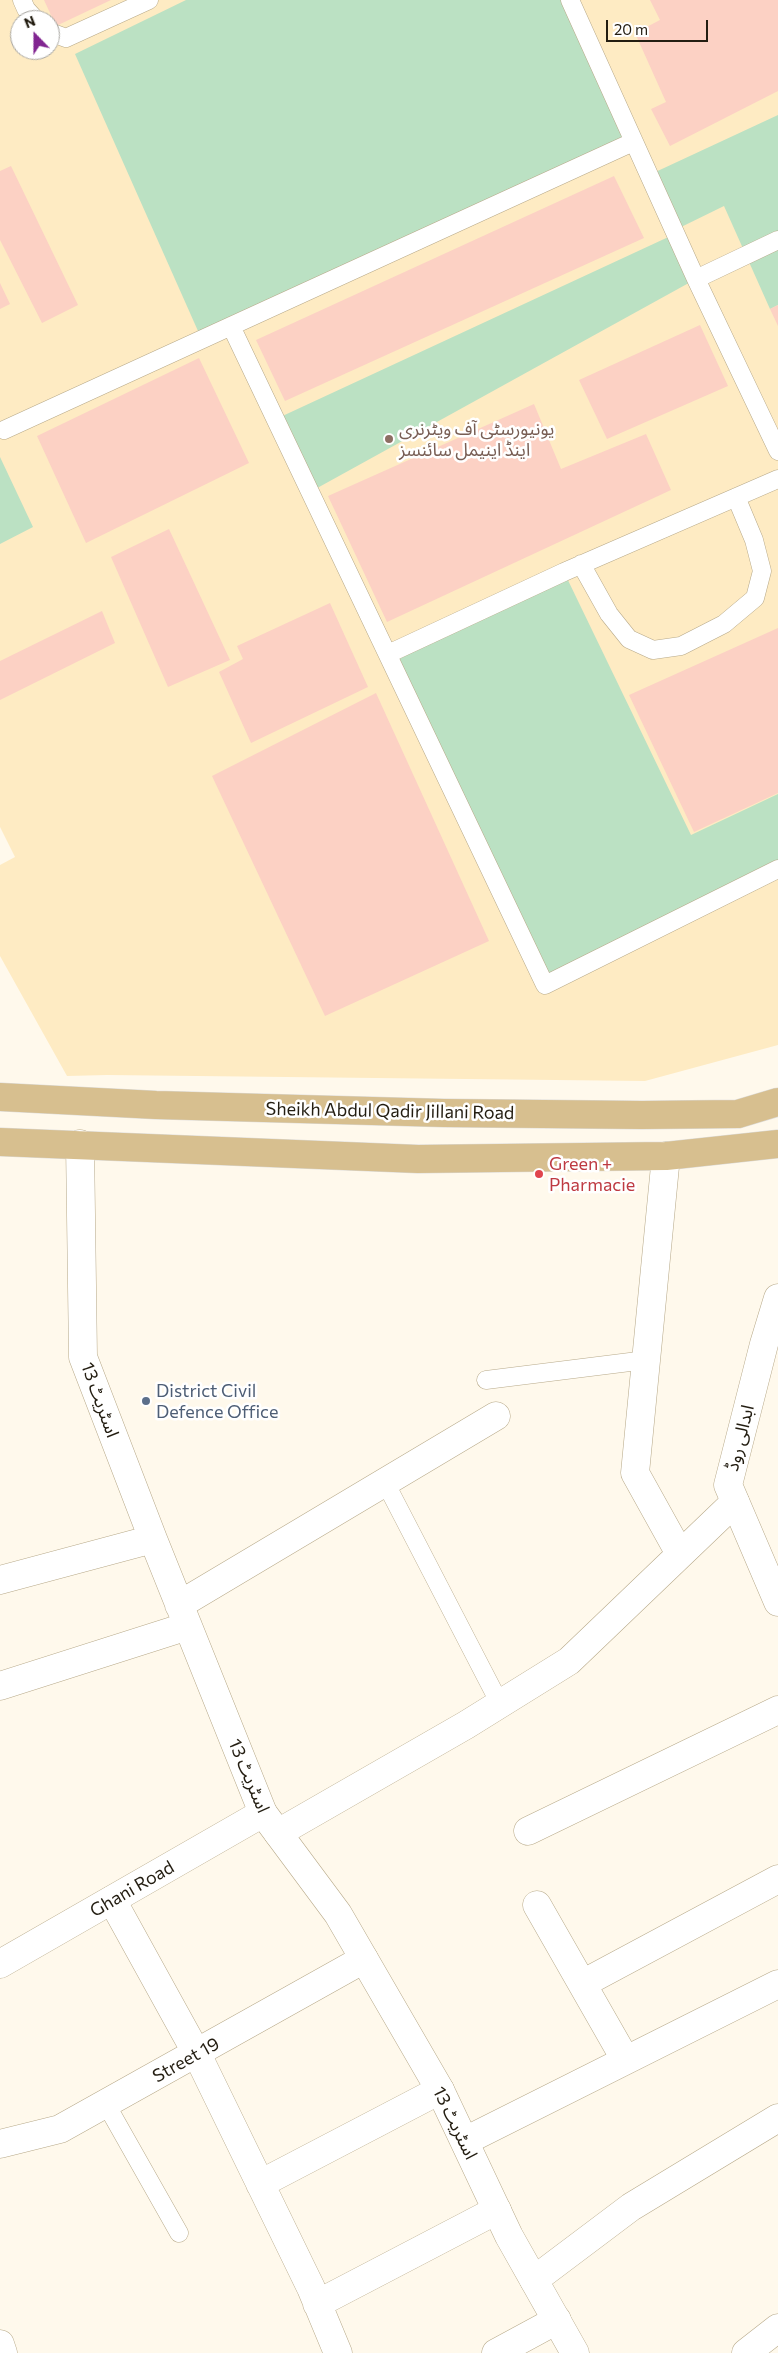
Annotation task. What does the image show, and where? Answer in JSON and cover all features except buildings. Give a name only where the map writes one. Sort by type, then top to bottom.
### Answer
[{"type":"main road","name":"Sheikh Abdul Qadir Jillani Road","points":[[0,1098],[156,1105],[444,1113],[632,1114],[738,1114],[778,1102]]},
{"type":"main road","points":[[0,1142],[418,1159],[666,1156],[778,1144]]},
{"type":"street","name":"اسٹریٹ 13","points":[[80,1144],[83,1357],[183,1615],[270,1823],[338,1914],[440,2090],[497,2210],[576,2353]]},
{"type":"street","points":[[666,1156],[634,1473],[680,1554]]},
{"type":"street","name":"ابدالی روڈ","points":[[778,1298],[764,1344],[728,1485],[778,1602]]},
{"type":"street","points":[[0,1686],[183,1615],[385,1482],[496,1416]]},
{"type":"street","name":"Ghani Road","points":[[0,1964],[112,1900],[270,1823],[500,1704],[568,1661],[736,1502]]},
{"type":"street","points":[[0,1580],[153,1540]]},
{"type":"street","points":[[528,1831],[778,1710]]},
{"type":"street","points":[[582,1984],[778,1879]]},
{"type":"street","points":[[112,1900],[197,2054],[318,2304],[338,2353]]},
{"type":"street","points":[[537,1905],[626,2059]]},
{"type":"street","name":"Street 19","points":[[0,2144],[60,2129],[364,1959]]},
{"type":"street","points":[[465,2141],[778,1984]]},
{"type":"street","points":[[260,2184],[440,2090]]},
{"type":"street","points":[[534,2280],[631,2207],[778,2118]]},
{"type":"street","points":[[318,2304],[497,2210]]},
{"type":"street","points":[[496,2353],[557,2320]]},
{"type":"street","points":[[746,2353],[778,2328]]},
{"type":"street","points":[[0,2344],[3,2353]]},
{"type":"lane","points":[[60,36],[66,38],[149,0]]},
{"type":"lane","points":[[570,0],[696,279],[778,451]]},
{"type":"lane","points":[[4,430],[634,142]]},
{"type":"lane","points":[[696,279],[778,240]]},
{"type":"lane","points":[[232,326],[545,984],[778,869]]},
{"type":"lane","points":[[388,654],[581,564],[778,479]]},
{"type":"lane","points":[[581,564],[609,614],[629,639],[654,650],[681,646],[724,624],[755,598],[762,571],[754,540],[736,497]]},
{"type":"lane","points":[[486,1380],[646,1360]]},
{"type":"lane","points":[[385,1482],[500,1704]]},
{"type":"lane","points":[[106,2104],[180,2232]]},
{"type":"shaded area","name":"یونیورسٹی آف ویٹرنری اینڈ اینیمل سائنسز","points":[[0,0],[778,0],[778,1045],[645,1081],[67,1076],[0,956],[0,865],[15,857],[0,827]]},
{"type":"green space","points":[[186,0],[570,0],[633,142],[202,340],[75,54]]},
{"type":"green space","points":[[778,115],[778,305],[770,309],[724,206],[675,230],[649,175]]},
{"type":"green space","points":[[677,233],[696,279],[310,492],[276,419]]},
{"type":"green space","points":[[0,457],[33,527],[0,544]]},
{"type":"green space","points":[[564,572],[691,835],[778,794],[778,869],[545,985],[388,654]]},
{"type":"place","name":"یونیورسٹی آف ویٹرنری اینڈ اینیمل سائنسز","points":[[389,439]]},
{"type":"place","name":"Green + Pharmacie","points":[[539,1174]]},
{"type":"place","name":"District Civil Defence Office","points":[[146,1401]]}]
